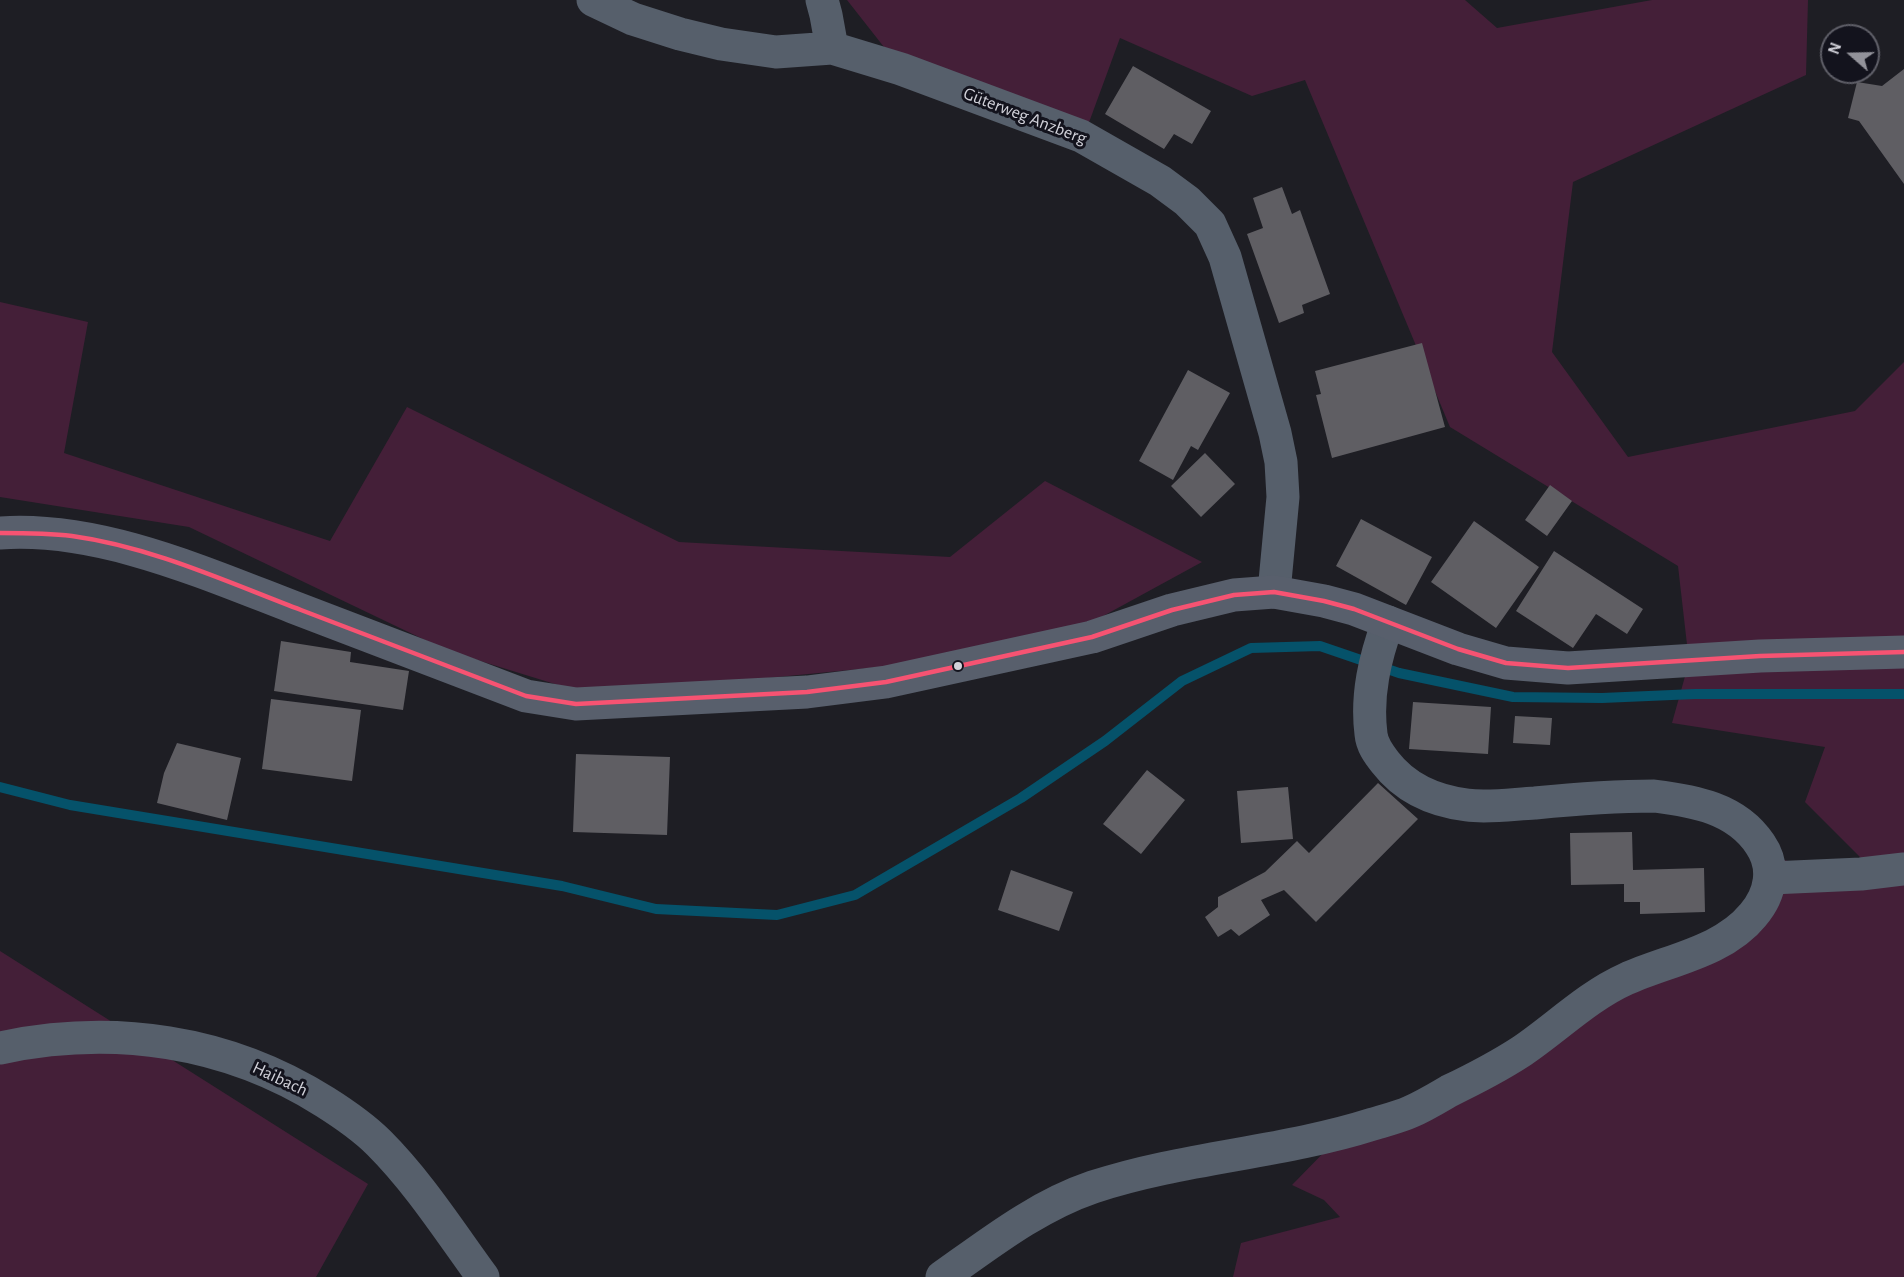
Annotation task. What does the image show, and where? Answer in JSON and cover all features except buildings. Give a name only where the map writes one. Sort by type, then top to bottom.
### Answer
[{"type":"main road","points":[[0,533],[88,538],[157,557],[526,696],[576,704],[807,692],[886,682],[1092,638],[1172,610],[1234,595],[1274,592],[1354,609],[1380,649],[1458,649],[1506,663],[1568,669],[1760,656],[1904,652]]},
{"type":"street","name":"Güterweg Anzberg","points":[[593,0],[633,19],[721,44],[776,52],[832,48],[901,69],[1081,136],[1160,181],[1187,201],[1210,224],[1225,257],[1275,433],[1281,462],[1283,497],[1274,592]]},
{"type":"street","points":[[822,0],[832,48]]},
{"type":"street","points":[[942,1277],[1000,1235],[1047,1206],[1092,1188],[1144,1172],[1343,1134],[1410,1112],[1521,1051],[1586,1004],[1623,981],[1713,945],[1739,929],[1755,914],[1771,878],[1770,864],[1764,850],[1745,825],[1722,811],[1683,799],[1654,796],[1613,796],[1468,806],[1436,798],[1411,788],[1394,774],[1377,752],[1371,735],[1370,689],[1380,649]]},
{"type":"street","points":[[1771,878],[1861,874],[1904,868]]},
{"type":"street","name":"Haibach","points":[[0,1048],[57,1039],[143,1038],[191,1046],[278,1075],[348,1117],[379,1142],[406,1172],[483,1277]]},
{"type":"shaded area","points":[[847,0],[1465,0],[1497,28],[1652,0],[1808,0],[1806,75],[1573,182],[1552,352],[1628,457],[1855,411],[1904,362],[1904,1277],[1233,1277],[1241,1243],[1340,1217],[1324,1200],[1292,1185],[1335,1141],[1753,907],[1759,855],[1832,870],[1867,864],[1805,802],[1825,747],[1672,723],[1689,662],[1678,566],[1450,427],[1305,80],[1252,96],[1120,38],[1084,136],[891,56]]},
{"type":"shaded area","points":[[0,302],[88,322],[64,453],[330,541],[407,407],[679,542],[950,557],[1045,481],[1202,562],[1094,621],[921,663],[747,680],[571,689],[448,651],[189,527],[0,497]]},
{"type":"shaded area","points":[[0,951],[368,1184],[316,1277],[0,1277]]},
{"type":"waterway","points":[[0,787],[70,805],[562,886],[656,909],[777,915],[855,895],[1021,798],[1105,741],[1182,681],[1251,648],[1320,646],[1399,673],[1513,697],[1904,694]]},
{"type":"transit line","points":[[0,533],[72,536],[131,548],[217,577],[526,696],[576,704],[807,692],[886,682],[1092,637],[1172,610],[1234,595],[1274,592],[1354,609],[1458,649],[1506,663],[1568,668],[1760,656],[1904,652]]}]
